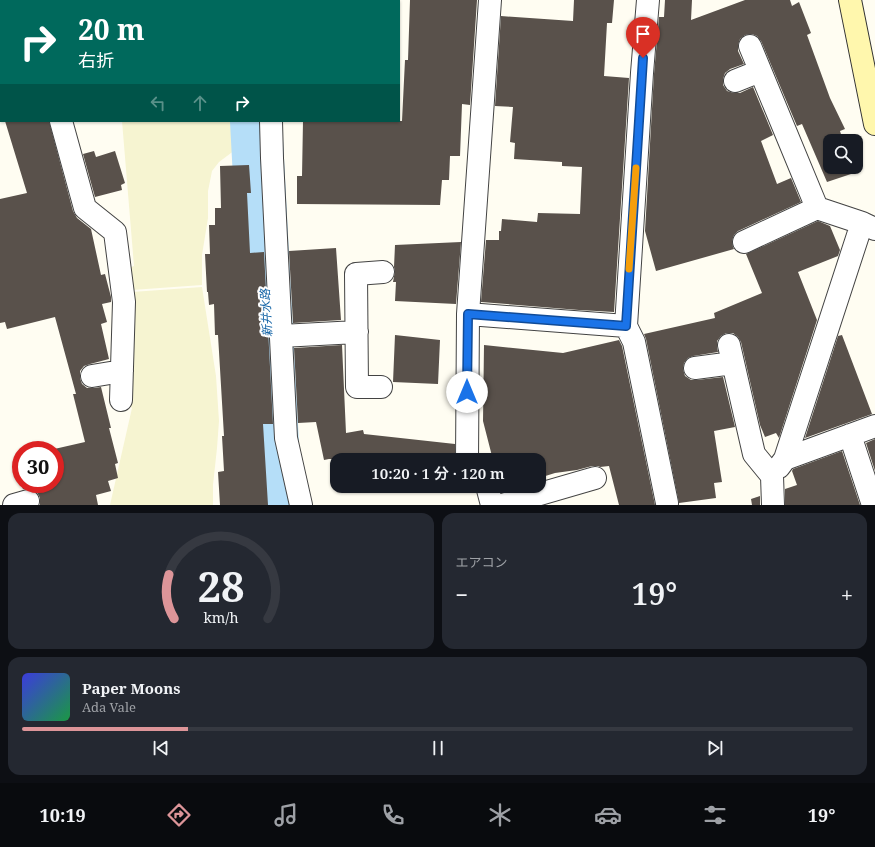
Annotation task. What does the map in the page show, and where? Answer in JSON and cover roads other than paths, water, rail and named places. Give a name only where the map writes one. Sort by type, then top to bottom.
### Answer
[{"type":"street","points":[[467,453],[468,314],[490,0]]},
{"type":"street","points":[[648,0],[626,326],[634,342],[667,503]]},
{"type":"street","points":[[850,0],[875,124]]},
{"type":"street","points":[[750,46],[817,208]]},
{"type":"street","points":[[736,81],[760,71]]},
{"type":"street","points":[[61,122],[85,208],[115,232],[124,302],[121,400]]},
{"type":"street","points":[[271,122],[286,438],[301,505]]},
{"type":"street","points":[[744,242],[817,208],[868,226],[786,459],[772,476]]},
{"type":"street","points":[[380,387],[357,387],[356,274],[383,272]]},
{"type":"street","points":[[468,314],[626,326]]},
{"type":"street","points":[[281,336],[356,332]]},
{"type":"street","points":[[695,368],[731,354],[754,454],[772,476],[773,505]]},
{"type":"street","points":[[92,376],[122,371]]},
{"type":"street","points":[[786,459],[875,426]]},
{"type":"street","points":[[850,435],[873,505]]},
{"type":"street","points":[[502,505],[595,478]]},
{"type":"street","points":[[489,493],[492,505]]},
{"type":"waterway","name":"新井水路","points":[[256,122],[275,482],[279,505]]}]
